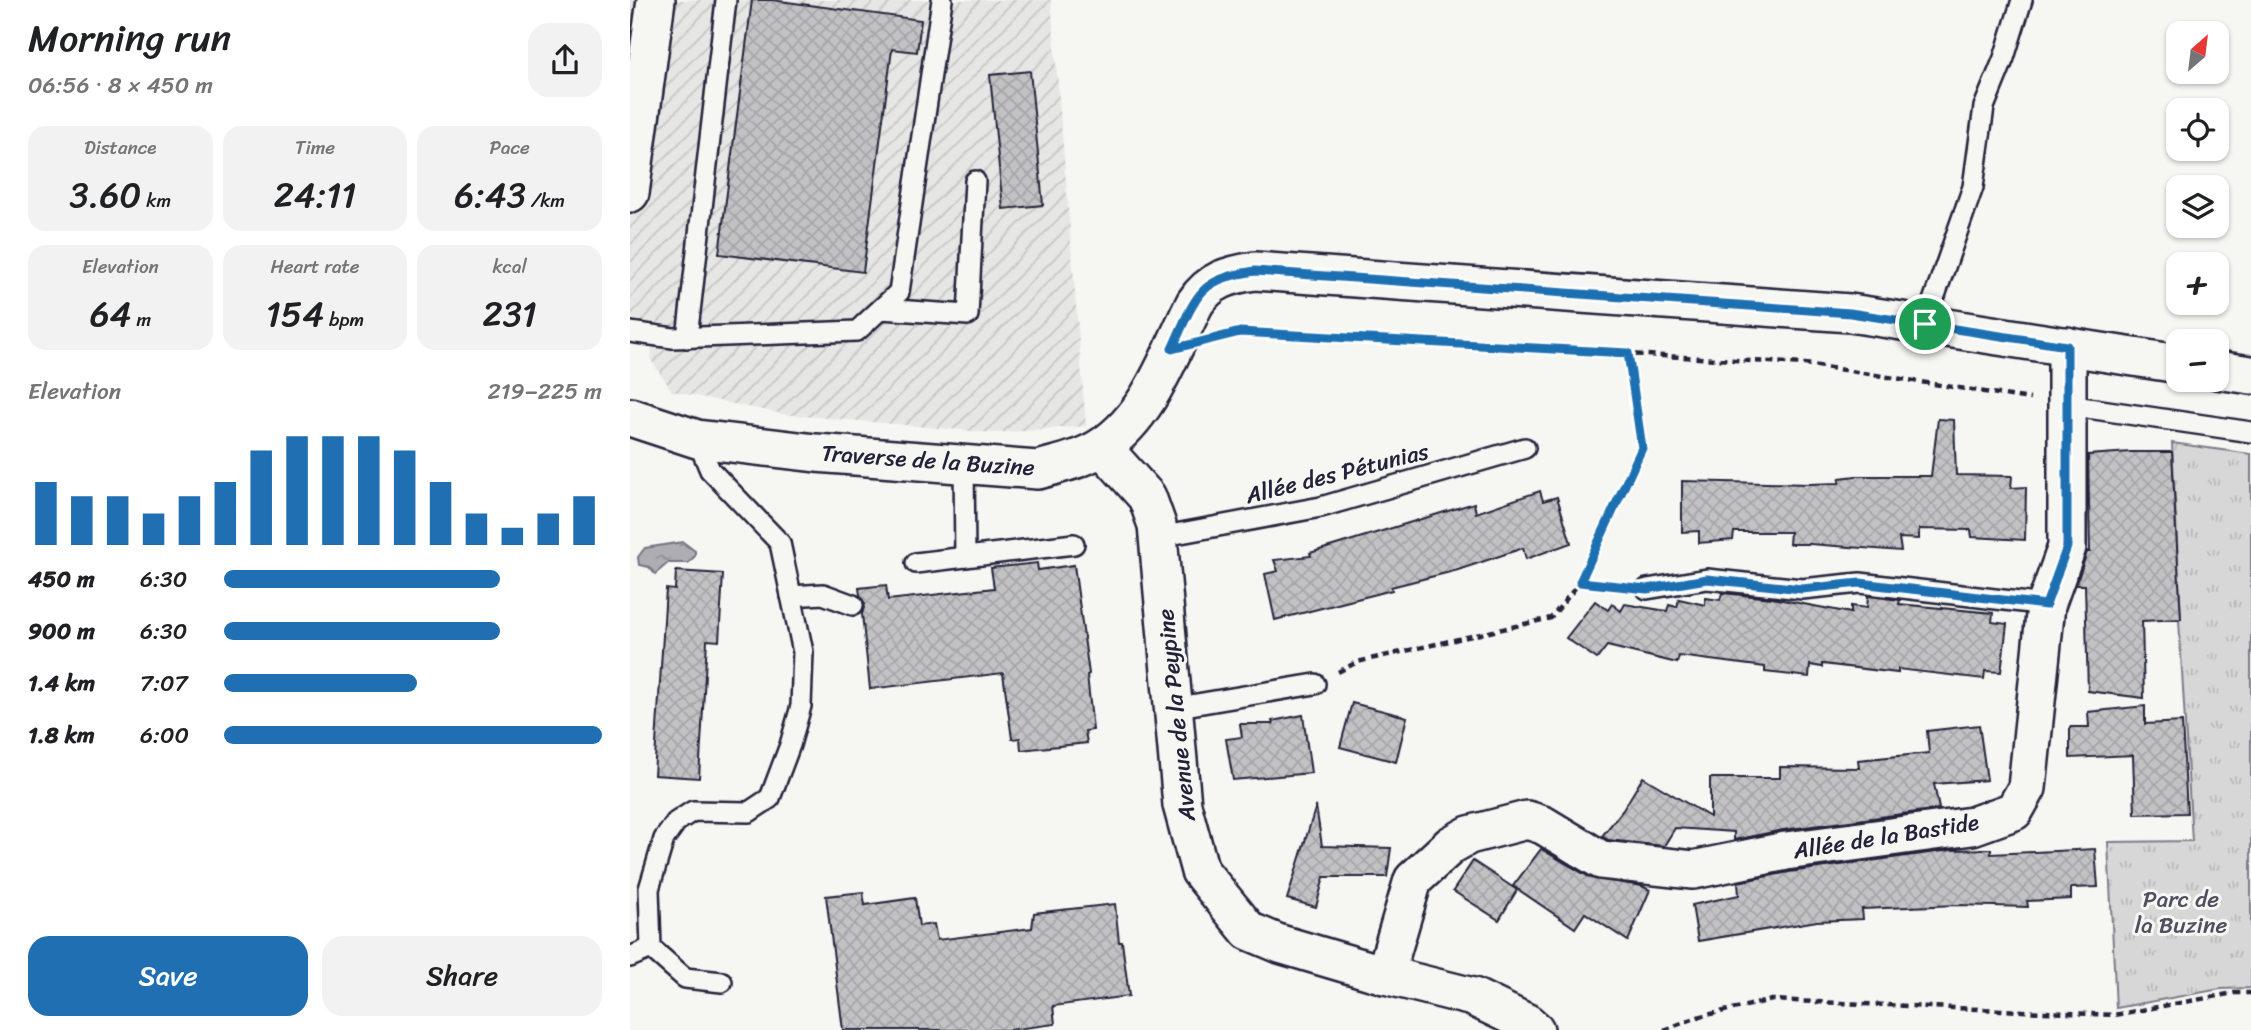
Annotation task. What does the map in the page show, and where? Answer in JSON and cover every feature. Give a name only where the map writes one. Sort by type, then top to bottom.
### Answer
[{"type":"street","points":[[630,193],[656,0]]},
{"type":"street","name":"Traverse de la Buzine","points":[[630,417],[697,439],[816,453],[1038,470],[1068,462],[1102,447],[1122,430],[1146,402],[1204,289],[1233,274],[1255,271],[1850,313],[2166,362]]},
{"type":"street","name":"Allée de la Bastide","points":[[1385,975],[1413,880],[1451,845],[1469,835],[1515,823],[1527,820],[1543,825],[1601,860],[1693,870],[1786,851],[1972,826],[2014,811],[2027,788],[2046,605],[2067,547],[2067,346]]},
{"type":"street","points":[[2229,372],[2251,375]]},
{"type":"street","name":"Avenue de la Peypine","points":[[1102,447],[1147,497],[1157,526],[1182,805],[1200,871],[1249,931],[1280,944],[1385,975],[1473,997],[1527,1023],[1535,1030]]},
{"type":"lane","points":[[687,338],[726,0]]},
{"type":"lane","points":[[630,332],[687,338],[858,331],[899,292],[942,0]]},
{"type":"lane","points":[[1925,324],[1973,187],[1984,107],[2004,58],[2022,0]]},
{"type":"lane","points":[[881,309],[968,315],[975,181]]},
{"type":"lane","points":[[2067,405],[2251,432]]},
{"type":"lane","points":[[697,439],[710,470],[780,544],[803,652],[802,706],[771,798],[749,812],[693,811],[676,822],[664,839],[649,889],[651,948],[685,978],[722,982]]},
{"type":"lane","name":"Allée des Pétunias","points":[[1158,537],[1321,507],[1525,448]]},
{"type":"lane","points":[[964,464],[965,557]]},
{"type":"lane","points":[[916,563],[1074,544]]},
{"type":"lane","points":[[1647,589],[1707,579],[1802,589],[1860,583],[2046,605]]},
{"type":"lane","points":[[791,596],[823,594],[853,605]]},
{"type":"lane","points":[[1173,708],[1315,684]]},
{"type":"lane","points":[[630,957],[651,948]]},
{"type":"path","points":[[1172,349],[1240,332],[1805,364],[2067,405]]},
{"type":"path","points":[[1357,662],[1551,618],[1580,582],[1642,448],[1628,353]]},
{"type":"path","points":[[1580,582],[1647,589]]},
{"type":"path","points":[[1664,1030],[1698,1017],[1772,1000],[2114,1015],[2234,993],[2251,993]]},
{"type":"shaded area","points":[[630,0],[1051,0],[1086,426],[994,433],[782,414],[672,391],[651,360],[654,324],[630,318]]},
{"type":"green space","name":"Parc de la Buzine","points":[[2172,443],[2251,454],[2251,988],[2220,989],[2116,1008],[2108,842],[2192,841]]},
{"type":"water","points":[[683,542],[695,551],[695,556],[688,563],[668,563],[655,574],[649,567],[639,565],[638,557],[645,548]]},
{"type":"building","points":[[752,0],[772,0],[921,20],[917,52],[892,49],[863,272],[719,254]]},
{"type":"building","points":[[1030,71],[1043,205],[1003,209],[990,75]]},
{"type":"building","points":[[1938,419],[1954,420],[1956,475],[2012,476],[2011,488],[2026,487],[2025,540],[1972,537],[1971,530],[1919,529],[1919,539],[1899,538],[1901,551],[1789,544],[1790,532],[1734,532],[1733,540],[1699,543],[1699,531],[1682,532],[1682,481],[1809,484],[1839,483],[1840,478],[1856,476],[1931,476]]},
{"type":"building","points":[[2172,452],[2181,619],[2142,621],[2144,698],[2088,691],[2085,585],[2076,585],[2087,552],[2090,552],[2088,455]]},
{"type":"building","points":[[1540,491],[1543,501],[1557,497],[1571,543],[1526,559],[1523,548],[1458,570],[1391,587],[1392,590],[1275,620],[1265,574],[1278,571],[1274,560],[1311,556],[1310,553],[1474,503],[1476,513]]},
{"type":"building","points":[[1037,563],[1038,570],[1074,565],[1089,674],[1093,730],[1085,731],[1087,743],[1021,750],[1020,738],[1012,739],[1003,673],[870,689],[862,614],[865,604],[859,588],[886,585],[888,600],[994,588],[991,568]]},
{"type":"building","points":[[676,571],[723,574],[719,641],[707,640],[699,778],[654,775],[666,589],[675,590]]},
{"type":"building","points":[[1722,593],[1772,598],[1851,613],[1851,606],[1867,608],[1868,596],[1900,600],[1899,604],[1993,613],[1992,622],[2007,624],[2001,672],[1985,671],[1984,679],[1822,664],[1822,667],[1810,665],[1809,677],[1765,672],[1765,667],[1679,656],[1677,663],[1607,646],[1597,659],[1566,638],[1595,601],[1608,610],[1612,604],[1621,611],[1625,604],[1667,611],[1669,605],[1677,607],[1679,599],[1705,605],[1705,598],[1720,600]]},
{"type":"building","points":[[1352,703],[1407,717],[1396,762],[1340,747]]},
{"type":"building","points":[[2145,706],[2145,724],[2182,722],[2187,813],[2135,814],[2133,755],[2070,758],[2070,727],[2089,727],[2088,712]]},
{"type":"building","points":[[1303,715],[1311,773],[1233,780],[1226,739],[1242,737],[1240,724],[1273,724],[1272,721]]},
{"type":"building","points":[[1979,725],[1987,780],[1934,784],[1939,809],[1783,830],[1734,840],[1734,832],[1675,828],[1664,846],[1608,840],[1602,836],[1623,810],[1643,777],[1710,817],[1710,778],[1780,778],[1780,767],[1859,768],[1858,760],[1929,753],[1927,731]]},
{"type":"building","points":[[1316,806],[1322,846],[1391,848],[1387,877],[1324,877],[1316,907],[1287,899]]},
{"type":"building","points":[[1541,849],[1591,878],[1642,886],[1650,890],[1628,941],[1585,913],[1575,928],[1513,886]]},
{"type":"building","points":[[1991,849],[1991,854],[2095,849],[2098,887],[2071,888],[2071,899],[2027,901],[2028,907],[1957,905],[1862,909],[1863,919],[1817,921],[1698,941],[1692,905],[1739,895],[1738,882],[1789,872],[1951,850]]},
{"type":"building","points":[[1473,861],[1517,890],[1499,920],[1453,891]]},
{"type":"building","points":[[863,892],[865,905],[915,898],[919,926],[934,924],[937,940],[1032,928],[1034,913],[1115,904],[1129,996],[1053,1006],[1055,1024],[1009,1030],[843,1030],[826,896]]},
{"type":"route","points":[[1255,271],[1850,313],[1925,324],[2067,346],[2067,547],[2046,605],[1860,583],[1802,589],[1707,579],[1647,589],[1580,582],[1642,448],[1628,353],[1240,332],[1172,349],[1204,289],[1233,274],[1255,271]]}]
